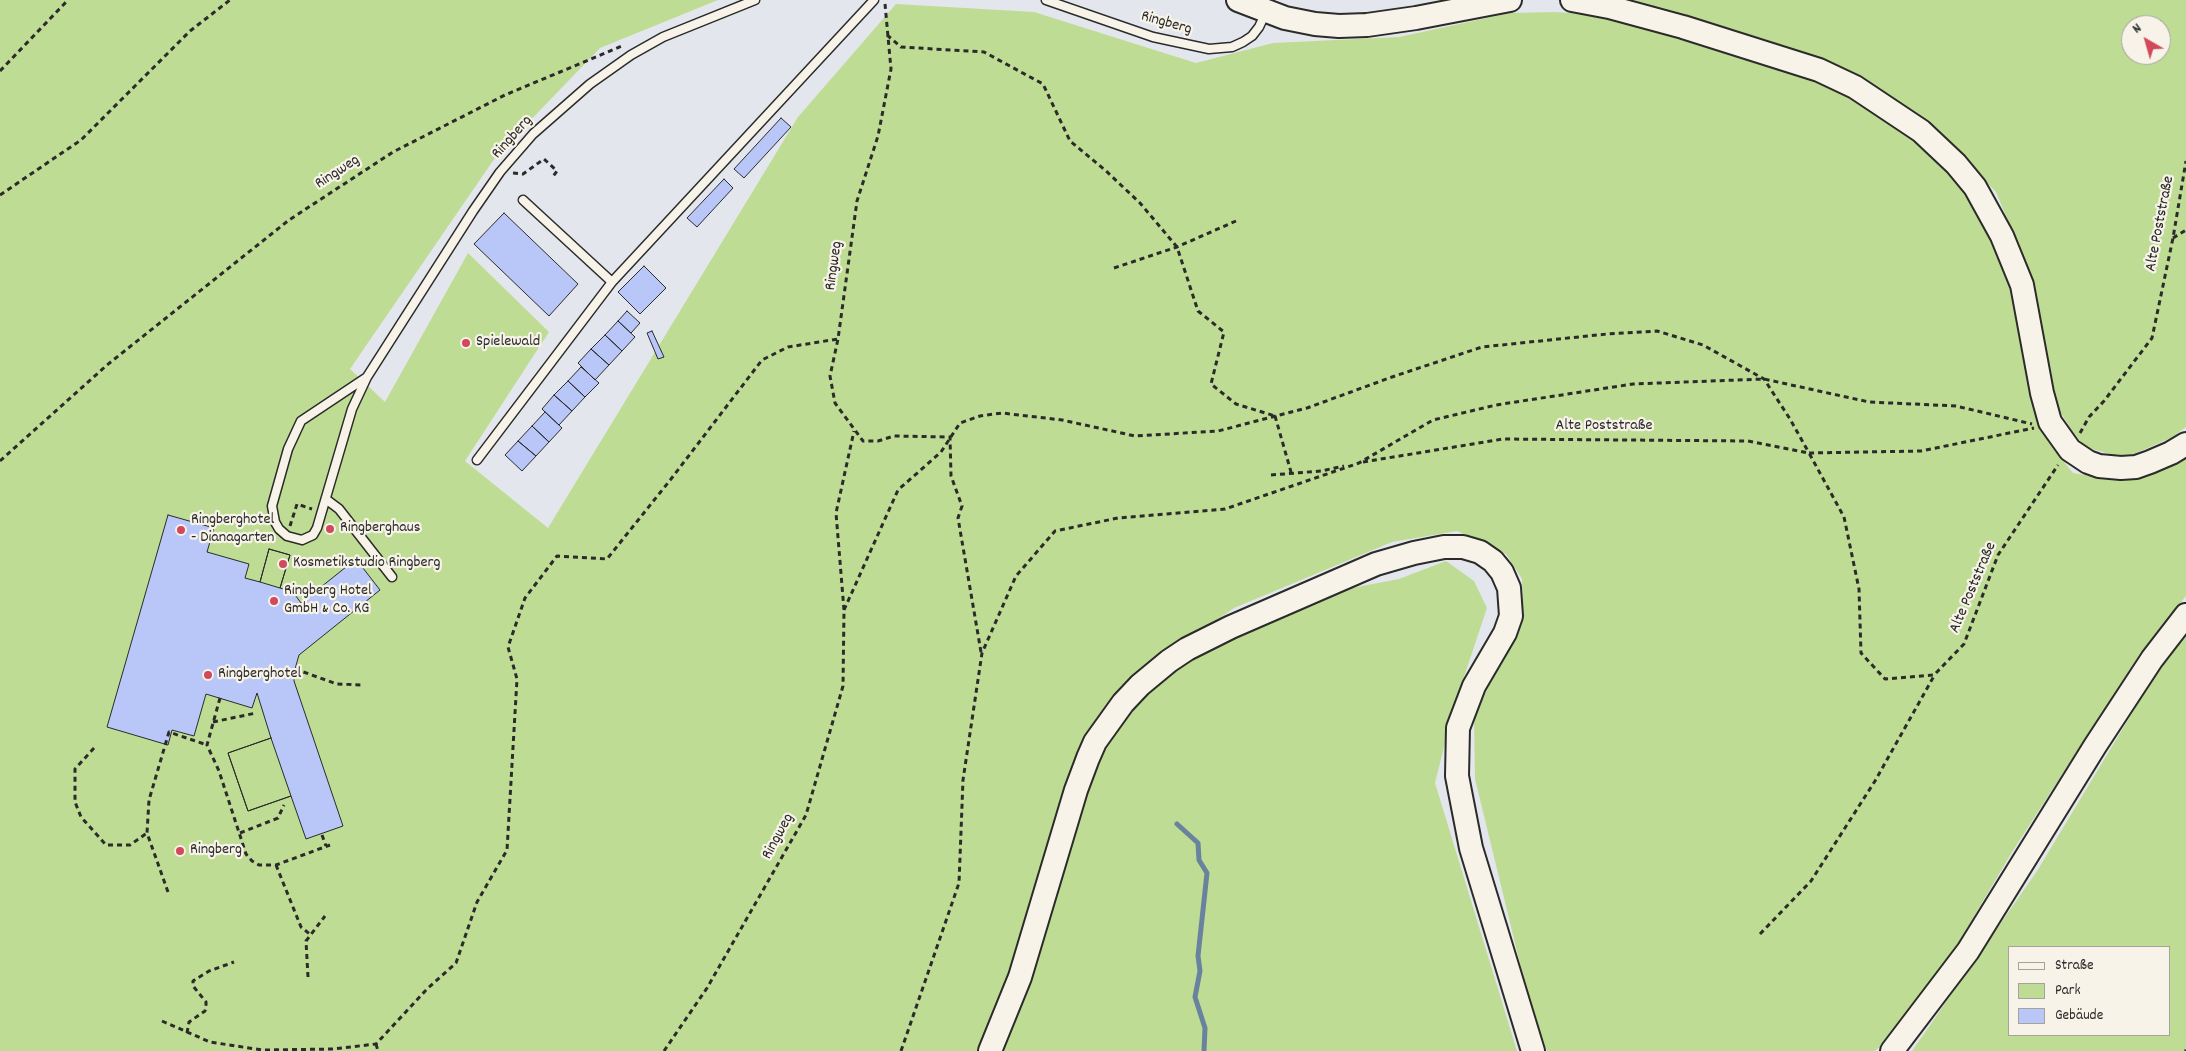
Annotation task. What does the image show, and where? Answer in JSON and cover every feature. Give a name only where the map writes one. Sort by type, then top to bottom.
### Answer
[{"type":"main road","points":[[1238,0],[1266,12],[1315,24],[1358,26],[1416,18],[1510,0]]},
{"type":"main road","points":[[1572,0],[1609,7],[1683,27],[1819,70],[1856,87],[1899,115],[1937,145],[1966,175],[1983,199],[2014,262],[2022,285],[2042,393],[2050,422],[2070,450],[2088,462],[2099,466],[2121,468],[2150,462],[2186,444]]},
{"type":"main road","points":[[990,1051],[1020,977],[1076,790],[1088,758],[1095,742],[1123,703],[1140,685],[1187,648],[1376,564],[1444,547],[1463,547],[1480,552],[1502,572],[1509,588],[1511,616],[1505,633],[1474,686],[1458,728],[1457,776],[1471,848],[1533,1051]]},
{"type":"main road","points":[[1892,1051],[1968,951],[2100,738],[2152,659],[2186,615]]},
{"type":"lane","name":"Ringberg","points":[[367,377],[301,421],[288,449],[272,506],[275,522],[279,529],[288,536],[302,540],[313,534],[327,500],[352,409],[367,377],[473,211],[500,172],[533,134],[590,84],[631,55],[663,37],[755,0]]},
{"type":"lane","points":[[477,460],[612,282],[874,0]]},
{"type":"lane","name":"Ringberg","points":[[1046,0],[1153,37],[1209,49],[1232,47],[1243,42],[1252,36],[1259,27],[1266,12]]},
{"type":"lane","points":[[523,200],[612,282]]},
{"type":"lane","points":[[327,500],[339,509],[392,577]]},
{"type":"path","points":[[0,71],[68,0]]},
{"type":"path","points":[[0,195],[81,140],[190,31],[230,0]]},
{"type":"path","name":"Ringweg","points":[[885,0],[891,70],[878,136],[857,201],[838,339],[830,376],[834,403],[863,440],[878,442],[894,436],[950,437]]},
{"type":"path","points":[[887,35],[901,47],[984,52],[1043,84],[1070,141],[1140,203],[1178,247],[1198,311],[1224,332],[1211,384],[1236,404],[1275,416]]},
{"type":"path","name":"Ringweg","points":[[0,461],[107,365],[297,214],[392,152],[505,95],[630,42]]},
{"type":"path","points":[[522,174],[544,159],[558,172],[552,178]]},
{"type":"path","name":"Alte Poststraße","points":[[1760,934],[1811,881],[1875,781],[1934,675],[1964,644],[1998,555],[2070,450],[2089,417],[2104,401],[2152,338],[2173,238],[2186,161]]},
{"type":"path","points":[[1114,268],[1178,247],[1236,221]]},
{"type":"path","points":[[2173,238],[2186,230]]},
{"type":"path","points":[[844,610],[898,490],[941,452],[960,424],[980,416],[1002,413],[1062,420],[1135,436],[1218,431],[1307,408],[1482,347],[1607,334],[1658,331],[1703,345],[1764,379],[1790,419],[1844,517],[1859,589],[1861,653],[1885,678],[1934,675]]},
{"type":"path","points":[[162,1021],[210,1042],[262,1050],[333,1049],[376,1044],[427,989],[456,962],[477,902],[507,850],[517,679],[508,647],[524,598],[557,556],[607,559],[762,360],[788,347],[838,339]]},
{"type":"path","points":[[1275,416],[1291,472]]},
{"type":"path","name":"Alte Poststraße","points":[[1271,475],[1321,471],[1503,439],[1748,441],[1809,453],[1921,451],[2042,427]]},
{"type":"path","name":"Ringweg","points":[[664,1051],[707,988],[806,815],[843,686],[844,610],[836,513],[855,430]]},
{"type":"path","points":[[950,437],[951,476],[962,506],[958,518],[982,653]]},
{"type":"path","points":[[288,536],[297,504],[323,512]]},
{"type":"path","points":[[295,669],[337,684],[362,686]]},
{"type":"path","points":[[220,698],[207,745],[218,771],[246,854],[252,861],[259,864],[276,865],[328,846],[322,835]]},
{"type":"path","points":[[213,722],[256,713]]},
{"type":"path","points":[[168,892],[147,834],[149,800],[169,732],[207,745]]},
{"type":"path","points":[[94,748],[75,769],[75,802],[81,817],[106,845],[130,845],[147,834]]},
{"type":"path","points":[[240,833],[278,818],[284,805]]},
{"type":"path","points":[[276,865],[301,927],[311,935]]},
{"type":"path","points":[[308,977],[306,941],[325,916]]},
{"type":"path","points":[[187,1033],[189,1022],[205,1011],[206,1007],[206,1002],[193,986],[193,982],[209,971],[234,962]]},
{"type":"path","points":[[376,1044],[378,1051]]},
{"type":"green space","points":[[0,0],[718,0],[600,48],[497,155],[350,369],[385,402],[468,253],[549,332],[465,461],[548,528],[798,117],[896,4],[1034,12],[1196,63],[1273,43],[1399,37],[1510,13],[1555,12],[1602,15],[1841,90],[1912,135],[1979,208],[2010,276],[2037,411],[2052,447],[2073,473],[2123,481],[2186,456],[2186,596],[2139,655],[2012,852],[1957,945],[1888,1039],[1875,1051],[1547,1051],[1533,1017],[1475,779],[1474,716],[1523,617],[1522,579],[1506,554],[1457,531],[1392,542],[1234,608],[1147,669],[1131,684],[1046,861],[1002,997],[978,1051],[0,1051]]},
{"type":"green space","points":[[1633,0],[2186,0],[2186,427],[2171,438],[2124,458],[2085,447],[2070,428],[2055,403],[2028,269],[1996,192],[1929,122],[1854,73]]},
{"type":"green space","points":[[1446,561],[1474,581],[1487,608],[1454,707],[1435,783],[1517,1051],[1001,1051],[1021,1005],[1053,904],[1081,803],[1107,742],[1121,721],[1144,695],[1192,657],[1341,590],[1399,579]]},
{"type":"green space","points":[[2186,635],[2186,1051],[1912,1051],[2037,871],[2155,675]]},
{"type":"building","points":[[781,118],[791,127],[744,178],[734,169]]},
{"type":"building","points":[[724,179],[733,188],[697,227],[687,218]]},
{"type":"building","points":[[504,213],[578,284],[549,316],[474,244]]},
{"type":"building","points":[[644,266],[666,288],[640,314],[618,292]]},
{"type":"building","points":[[627,311],[640,323],[631,333],[618,321]]},
{"type":"building","points":[[618,321],[635,337],[622,351],[605,335]]},
{"type":"building","points":[[652,331],[664,357],[658,359],[647,333]]},
{"type":"building","points":[[605,335],[622,351],[609,365],[591,349]]},
{"type":"building","points":[[591,349],[609,365],[595,380],[578,363]]},
{"type":"building","points":[[581,367],[599,383],[585,397],[568,381]]},
{"type":"building","points":[[568,381],[585,397],[572,411],[554,395]]},
{"type":"building","points":[[554,395],[572,411],[559,425],[542,409]]},
{"type":"building","points":[[545,412],[562,428],[549,442],[532,426]]},
{"type":"building","points":[[532,426],[549,442],[536,456],[518,441]]},
{"type":"building","points":[[518,441],[536,456],[522,471],[505,455]]},
{"type":"building","name":"Ringberghotel","points":[[168,515],[214,528],[207,552],[249,564],[245,578],[260,582],[269,549],[290,555],[280,588],[293,592],[301,603],[356,559],[380,590],[299,655],[295,669],[294,681],[343,826],[306,839],[291,796],[248,811],[228,753],[271,738],[257,693],[252,708],[206,694],[194,736],[172,730],[168,745],[107,727]]},
{"type":"building","points":[[269,549],[290,555],[280,588],[260,582]]},
{"type":"building","points":[[271,738],[291,796],[248,811],[228,753]]},
{"type":"waterway","points":[[1177,824],[1198,843],[1199,860],[1207,873],[1198,956],[1200,971],[1195,997],[1205,1028],[1204,1051]]},
{"type":"place","name":"Spielewald","points":[[466,343]]},
{"type":"place","name":"Ringberghaus","points":[[330,529]]},
{"type":"place","name":"Ringberghotel - Dianagarten","points":[[181,530]]},
{"type":"place","name":"Kosmetikstudio Ringberg","points":[[283,564]]},
{"type":"place","name":"Ringberg Hotel GmbH & Co. KG","points":[[274,601]]},
{"type":"place","name":"Ringberghotel","points":[[208,675]]},
{"type":"place","name":"Ringberg","points":[[180,851]]}]
